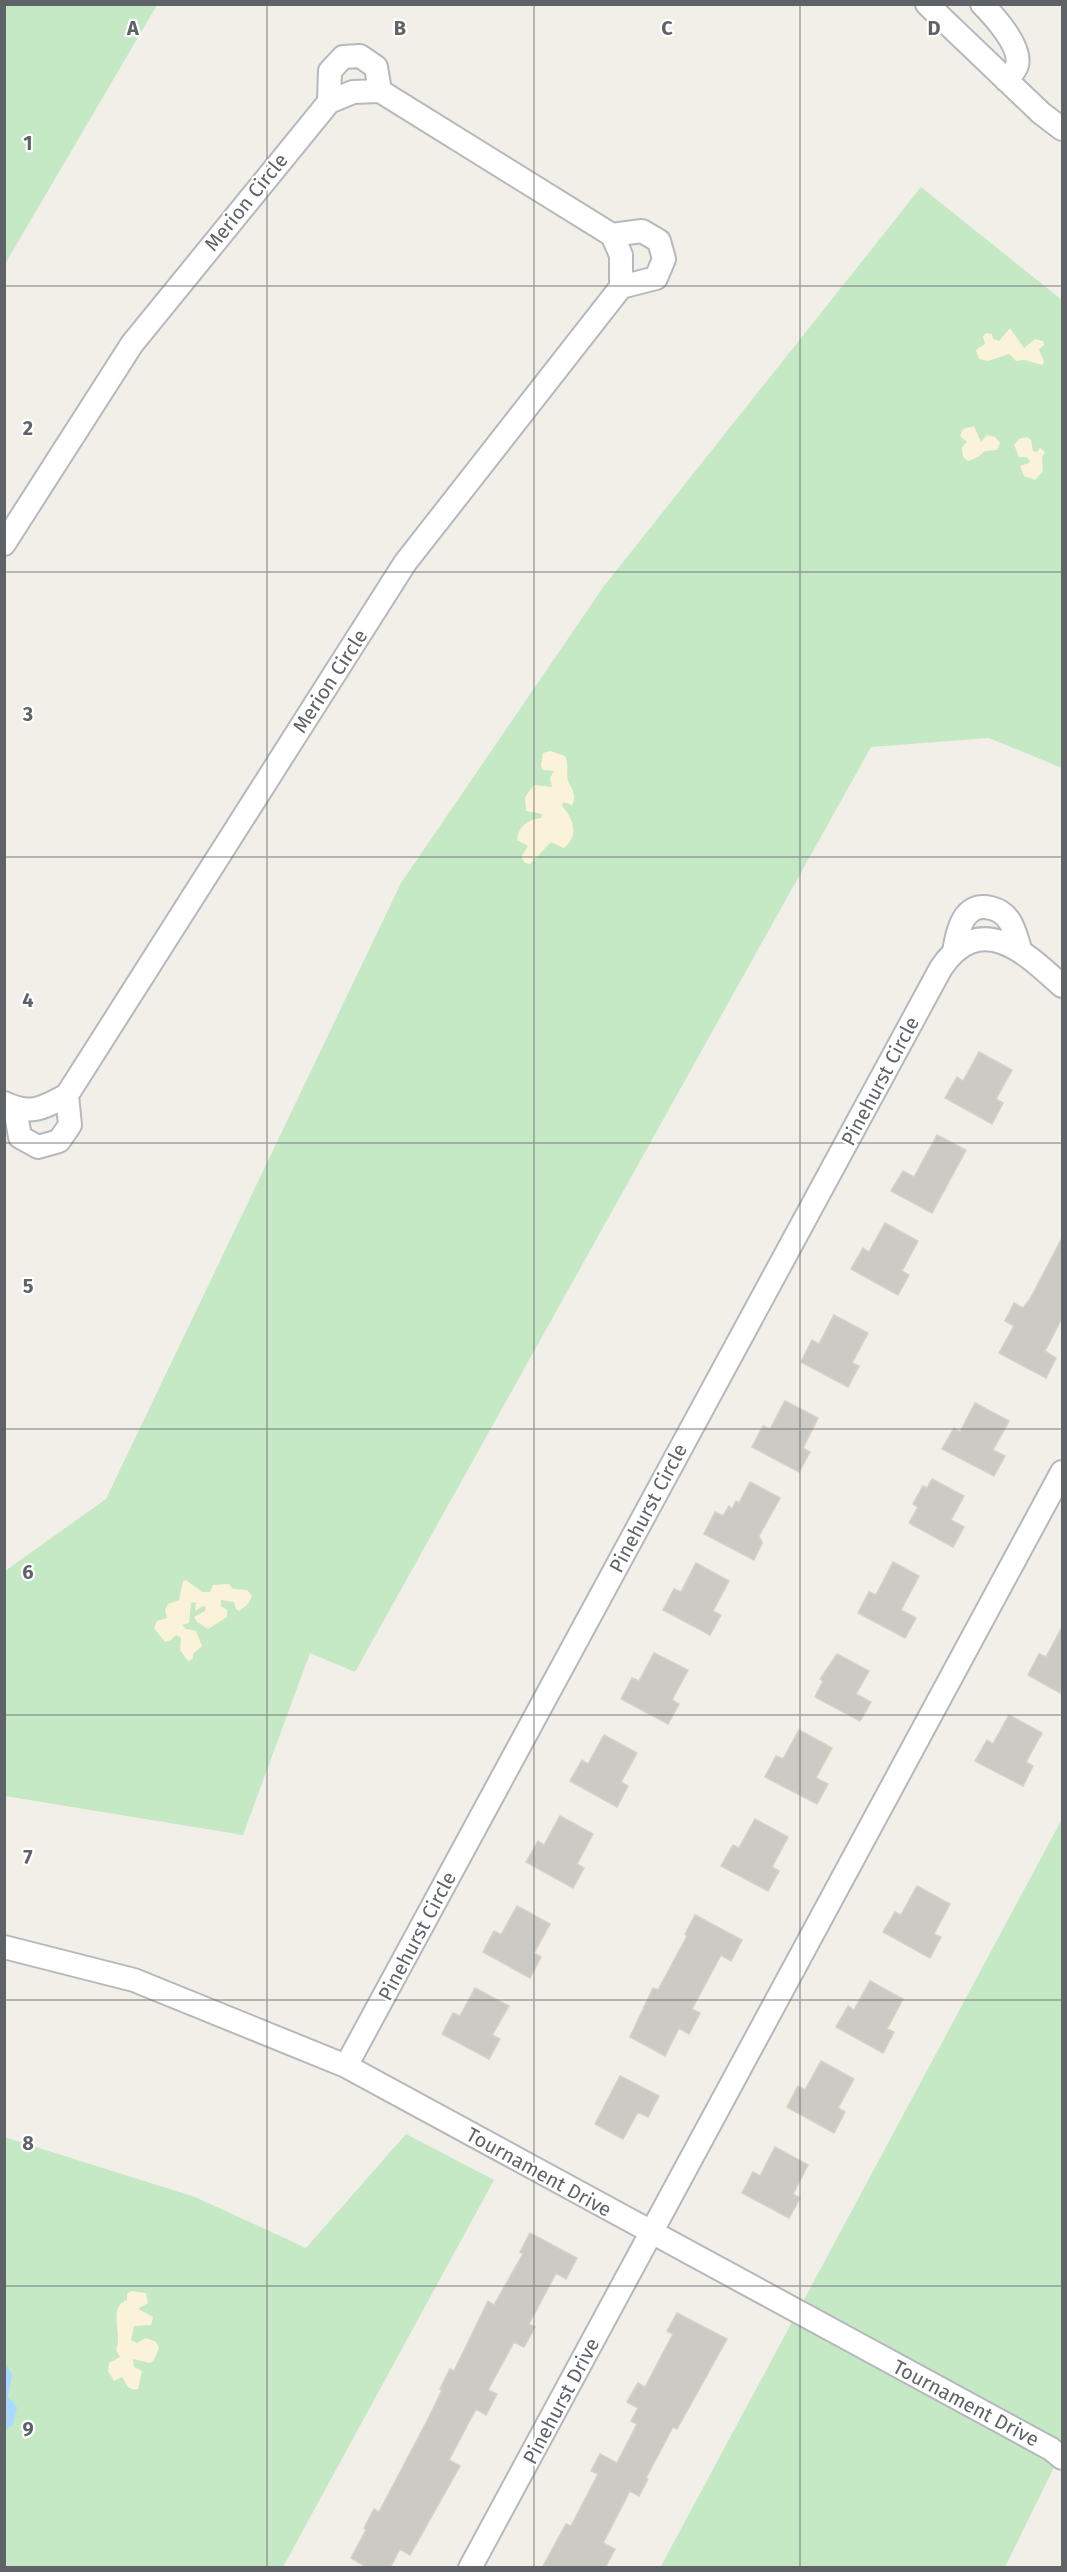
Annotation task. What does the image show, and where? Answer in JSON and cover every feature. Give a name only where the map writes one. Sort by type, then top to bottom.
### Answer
[{"type":"street","points":[[927,4],[1006,80],[1062,129]]},
{"type":"street","points":[[982,4],[1002,26],[1017,54],[1017,67],[1006,80]]},
{"type":"street","points":[[380,91],[376,68],[360,56],[343,57],[330,71],[329,102],[353,92],[380,91],[612,235],[621,255],[621,286],[656,278],[664,259],[659,241],[642,231],[612,235]]},
{"type":"street","name":"Merion Circle","points":[[4,544],[132,344],[329,102]]},
{"type":"street","name":"Merion Circle","points":[[67,1095],[70,1125],[59,1141],[38,1147],[20,1137],[10,1105],[39,1110],[67,1095],[405,563],[621,286]]},
{"type":"street","name":"Pinehurst Circle","points":[[954,952],[962,919],[978,907],[997,910],[1003,914],[1010,922],[1020,949]]},
{"type":"street","name":"Pinehurst Circle","points":[[346,2066],[941,968],[954,952],[969,944],[1000,940],[1020,949],[1062,986]]},
{"type":"street","points":[[651,2234],[1062,1472]]},
{"type":"street","name":"Tournament Drive","points":[[4,1947],[134,1980],[346,2066],[651,2234],[1059,2453]]},
{"type":"street","name":"Pinehurst Drive","points":[[471,2568],[651,2234]]},
{"type":"green space","points":[[4,5],[157,5],[5,264]]},
{"type":"green space","points":[[921,187],[1062,300],[1062,768],[989,738],[871,747],[355,1672],[310,1653],[243,1835],[5,1796],[5,1571],[106,1499],[401,883],[604,586]]},
{"type":"green space","points":[[1062,1819],[1062,2451],[1005,2567],[660,2568]]},
{"type":"green space","points":[[406,2134],[494,2180],[283,2567],[5,2567],[4,2137],[195,2197],[306,2248]]},
{"type":"sand","points":[[1010,328],[1024,348],[1035,339],[1043,341],[1044,345],[1039,349],[1044,362],[1042,365],[1025,360],[1016,361],[1009,354],[988,361],[979,359],[976,350],[985,344],[983,336],[986,333],[992,334],[993,339],[999,341]]},
{"type":"sand","points":[[974,426],[981,442],[987,435],[995,437],[1000,443],[997,450],[985,451],[968,461],[963,457],[962,447],[967,442],[960,436],[963,429]]},
{"type":"sand","points":[[1027,437],[1031,440],[1033,451],[1037,452],[1040,448],[1045,452],[1042,457],[1043,471],[1035,480],[1024,476],[1020,466],[1030,461],[1026,457],[1019,457],[1014,445],[1019,439]]},
{"type":"sand","points":[[550,751],[565,756],[566,759],[568,781],[574,799],[572,805],[563,802],[562,806],[572,821],[572,838],[564,848],[551,842],[530,864],[525,863],[521,857],[528,846],[517,840],[519,831],[524,824],[541,818],[542,814],[526,811],[525,797],[534,785],[552,787],[550,778],[554,771],[543,770],[541,766],[543,753]]},
{"type":"sand","points":[[186,1580],[202,1592],[210,1592],[213,1585],[229,1584],[233,1589],[247,1590],[252,1596],[248,1604],[239,1611],[234,1602],[221,1600],[221,1606],[227,1610],[227,1617],[208,1629],[197,1622],[194,1617],[205,1611],[206,1607],[203,1606],[195,1611],[196,1602],[191,1603],[189,1623],[182,1625],[186,1629],[196,1631],[202,1646],[193,1654],[193,1659],[188,1661],[180,1650],[181,1638],[176,1635],[165,1642],[154,1628],[157,1621],[167,1618],[165,1610],[168,1604],[179,1600],[183,1581]]},
{"type":"sand","points":[[131,2291],[146,2293],[148,2303],[138,2309],[153,2317],[151,2325],[134,2326],[131,2340],[137,2343],[146,2338],[156,2342],[159,2348],[154,2360],[150,2363],[133,2359],[134,2367],[142,2371],[138,2389],[134,2390],[128,2387],[122,2377],[114,2381],[108,2371],[109,2363],[120,2357],[116,2350],[118,2309],[127,2300],[127,2294]]},
{"type":"water","points":[[5,2363],[12,2374],[8,2397],[17,2407],[13,2425],[5,2430]]},
{"type":"building","points":[[979,1052],[1012,1070],[996,1099],[1003,1103],[992,1124],[945,1098],[957,1077],[963,1081]]},
{"type":"building","points":[[937,1135],[966,1150],[932,1213],[891,1191],[903,1171],[914,1177]]},
{"type":"building","points":[[885,1223],[918,1241],[902,1271],[909,1275],[898,1295],[851,1269],[863,1248],[869,1252]]},
{"type":"building","points":[[1062,1238],[1062,1318],[1045,1351],[1056,1358],[1046,1378],[999,1353],[1014,1326],[1005,1321],[1014,1303],[1023,1308],[1030,1299]]},
{"type":"building","points":[[834,1315],[868,1333],[852,1363],[859,1366],[848,1387],[801,1362],[812,1340],[819,1344]]},
{"type":"building","points":[[785,1401],[818,1418],[803,1448],[810,1452],[799,1472],[752,1447],[763,1426],[770,1429]]},
{"type":"building","points":[[975,1403],[1009,1421],[993,1450],[1005,1456],[994,1476],[942,1449],[954,1428],[960,1432]]},
{"type":"building","points":[[932,1479],[964,1496],[951,1520],[964,1527],[953,1547],[909,1523],[918,1507],[913,1504],[923,1486],[927,1488]]},
{"type":"building","points":[[750,1482],[780,1498],[759,1536],[762,1543],[754,1560],[704,1534],[715,1512],[723,1516],[729,1506],[732,1509],[736,1501],[739,1503]]},
{"type":"building","points":[[893,1562],[919,1576],[901,1610],[916,1618],[905,1638],[858,1613],[869,1592],[876,1595]]},
{"type":"building","points":[[696,1563],[729,1581],[713,1611],[721,1615],[710,1635],[663,1610],[674,1589],[681,1592]]},
{"type":"building","points":[[1062,1627],[1062,1694],[1028,1675],[1039,1654],[1046,1657]]},
{"type":"building","points":[[654,1653],[688,1670],[672,1700],[679,1704],[668,1724],[621,1699],[632,1678],[639,1681]]},
{"type":"building","points":[[837,1654],[869,1671],[856,1694],[871,1702],[860,1721],[815,1697],[823,1681],[820,1679]]},
{"type":"building","points":[[1009,1715],[1042,1733],[1026,1762],[1033,1766],[1023,1786],[975,1761],[987,1740],[993,1744]]},
{"type":"building","points":[[799,1730],[832,1748],[816,1778],[828,1784],[817,1804],[765,1777],[776,1756],[783,1759]]},
{"type":"building","points":[[604,1735],[637,1753],[621,1782],[628,1786],[617,1807],[570,1781],[582,1760],[588,1764]]},
{"type":"building","points":[[560,1816],[593,1834],[577,1864],[584,1868],[573,1888],[526,1862],[538,1841],[544,1845]]},
{"type":"building","points":[[755,1819],[788,1837],[772,1867],[779,1871],[768,1891],[721,1866],[733,1845],[739,1848]]},
{"type":"building","points":[[917,1886],[950,1904],[934,1934],[941,1937],[930,1958],[883,1932],[895,1912],[901,1915]]},
{"type":"building","points":[[517,1906],[550,1924],[534,1953],[541,1957],[530,1978],[483,1952],[494,1931],[501,1935]]},
{"type":"building","points":[[695,1915],[742,1940],[731,1961],[721,1955],[692,2009],[700,2013],[689,2034],[679,2028],[665,2056],[630,2037],[653,1988],[658,1990],[687,1936],[685,1934]]},
{"type":"building","points":[[870,1981],[903,1999],[887,2029],[894,2032],[883,2053],[836,2027],[848,2006],[854,2010]]},
{"type":"building","points":[[475,1988],[509,2006],[492,2035],[500,2039],[489,2059],[442,2034],[453,2013],[460,2016]]},
{"type":"building","points":[[821,2061],[854,2079],[838,2108],[845,2112],[834,2133],[787,2107],[798,2086],[805,2090]]},
{"type":"building","points":[[620,2076],[659,2096],[648,2117],[638,2112],[623,2139],[595,2124]]},
{"type":"building","points":[[775,2147],[808,2165],[793,2194],[800,2198],[789,2218],[742,2193],[753,2172],[760,2176]]},
{"type":"building","points":[[530,2233],[577,2258],[566,2279],[556,2273],[529,2324],[535,2327],[524,2347],[514,2342],[488,2390],[497,2394],[486,2415],[476,2409],[449,2460],[460,2466],[410,2555],[400,2549],[390,2568],[368,2568],[351,2558],[366,2530],[364,2528],[374,2509],[379,2512],[428,2419],[450,2369],[454,2371],[488,2301],[494,2305],[523,2254],[520,2252]]},
{"type":"building","points":[[677,2313],[727,2339],[677,2429],[673,2427],[639,2496],[630,2491],[603,2543],[615,2549],[605,2568],[542,2568],[566,2524],[571,2526],[598,2474],[591,2471],[600,2454],[617,2463],[637,2424],[631,2421],[638,2408],[627,2402],[638,2383],[645,2387],[673,2334],[667,2331]]}]
